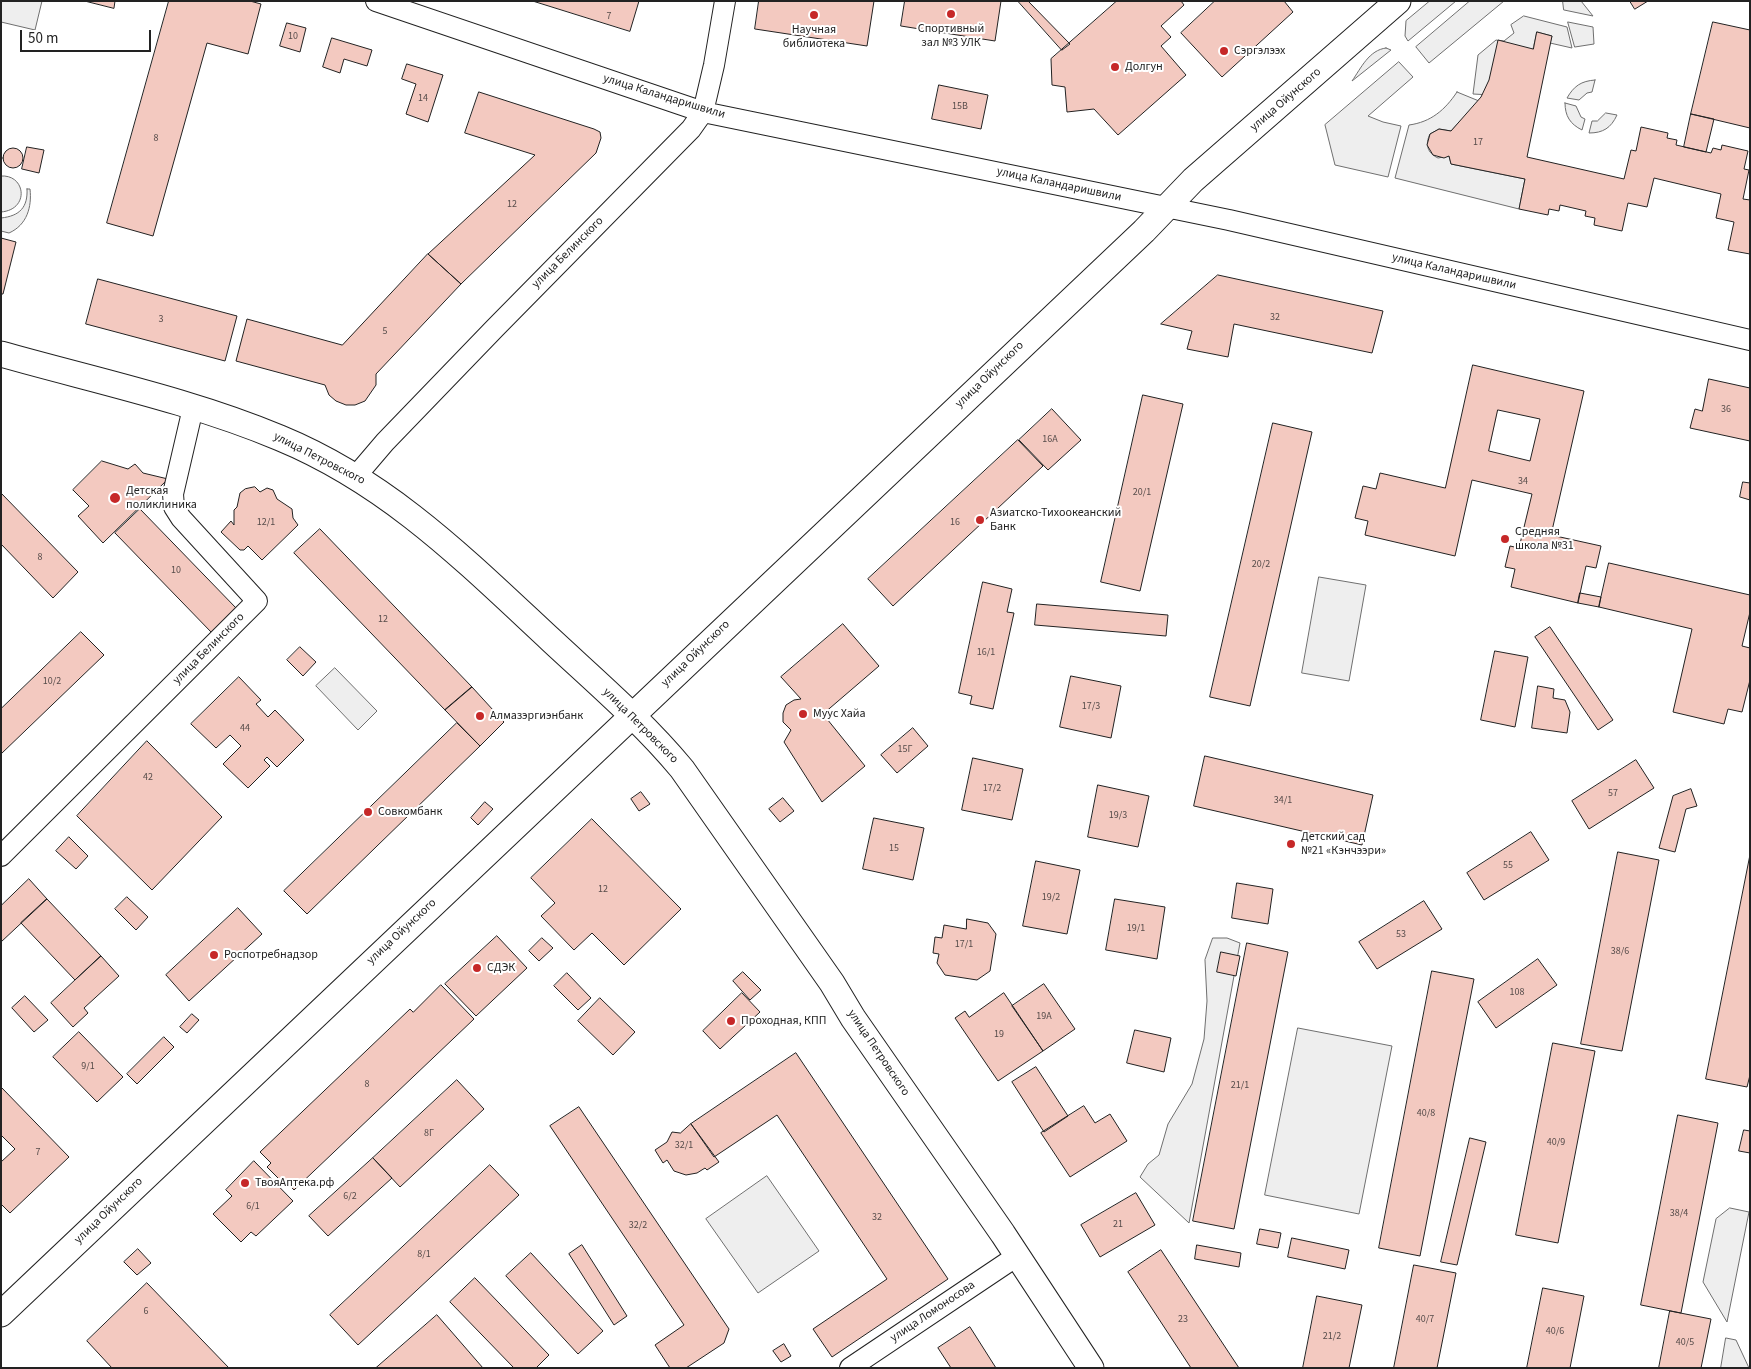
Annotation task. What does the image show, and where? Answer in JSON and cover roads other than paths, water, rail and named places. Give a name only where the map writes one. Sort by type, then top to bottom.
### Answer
[{"type":"main road","name":"улица Ойунского","points":[[1,1314],[1193,180],[1398,1]]},
{"type":"main road","name":"улица Петровского","points":[[1,354],[193,408],[280,438],[356,476],[442,538],[630,716],[682,769],[832,982],[853,1018],[1017,1256],[1091,1368]]},
{"type":"street","name":"улица Каландаришвили","points":[[376,1],[703,112],[1167,206],[1750,340]]},
{"type":"street","name":"улица Белинского","points":[[356,476],[385,442],[481,342],[691,129],[703,112],[714,65],[725,1]]},
{"type":"street","name":"улица Белинского","points":[[1,856],[256,601],[181,518],[174,507],[173,494],[193,408]]},
{"type":"street","name":"улица Ломоносова","points":[[850,1368],[1017,1256]]},
{"type":"place","name":"Спортивный зал №3 УЛК","points":[[951,14]]},
{"type":"place","name":"Научная библиотека","points":[[814,15]]},
{"type":"place","name":"Сэргэлээх","points":[[1224,51]]},
{"type":"place","name":"Долгун","points":[[1115,67]]},
{"type":"place","name":"Детская поликлиника","points":[[115,498]]},
{"type":"place","name":"Азиатско-Тихоокеанский Банк","points":[[980,520]]},
{"type":"place","name":"Средняя школа №31","points":[[1505,539]]},
{"type":"place","name":"Муус Хайа","points":[[803,714]]},
{"type":"place","name":"Алмазэргиэнбанк","points":[[480,716]]},
{"type":"place","name":"Совкомбанк","points":[[368,812]]},
{"type":"place","name":"Детский сад №21 «Кэнчээри»","points":[[1291,844]]},
{"type":"place","name":"Роспотребнадзор","points":[[214,955]]},
{"type":"place","name":"СДЭК","points":[[477,968]]},
{"type":"place","name":"Проходная, КПП","points":[[731,1021]]},
{"type":"place","name":"ТвояАптека.рф","points":[[245,1183]]}]
